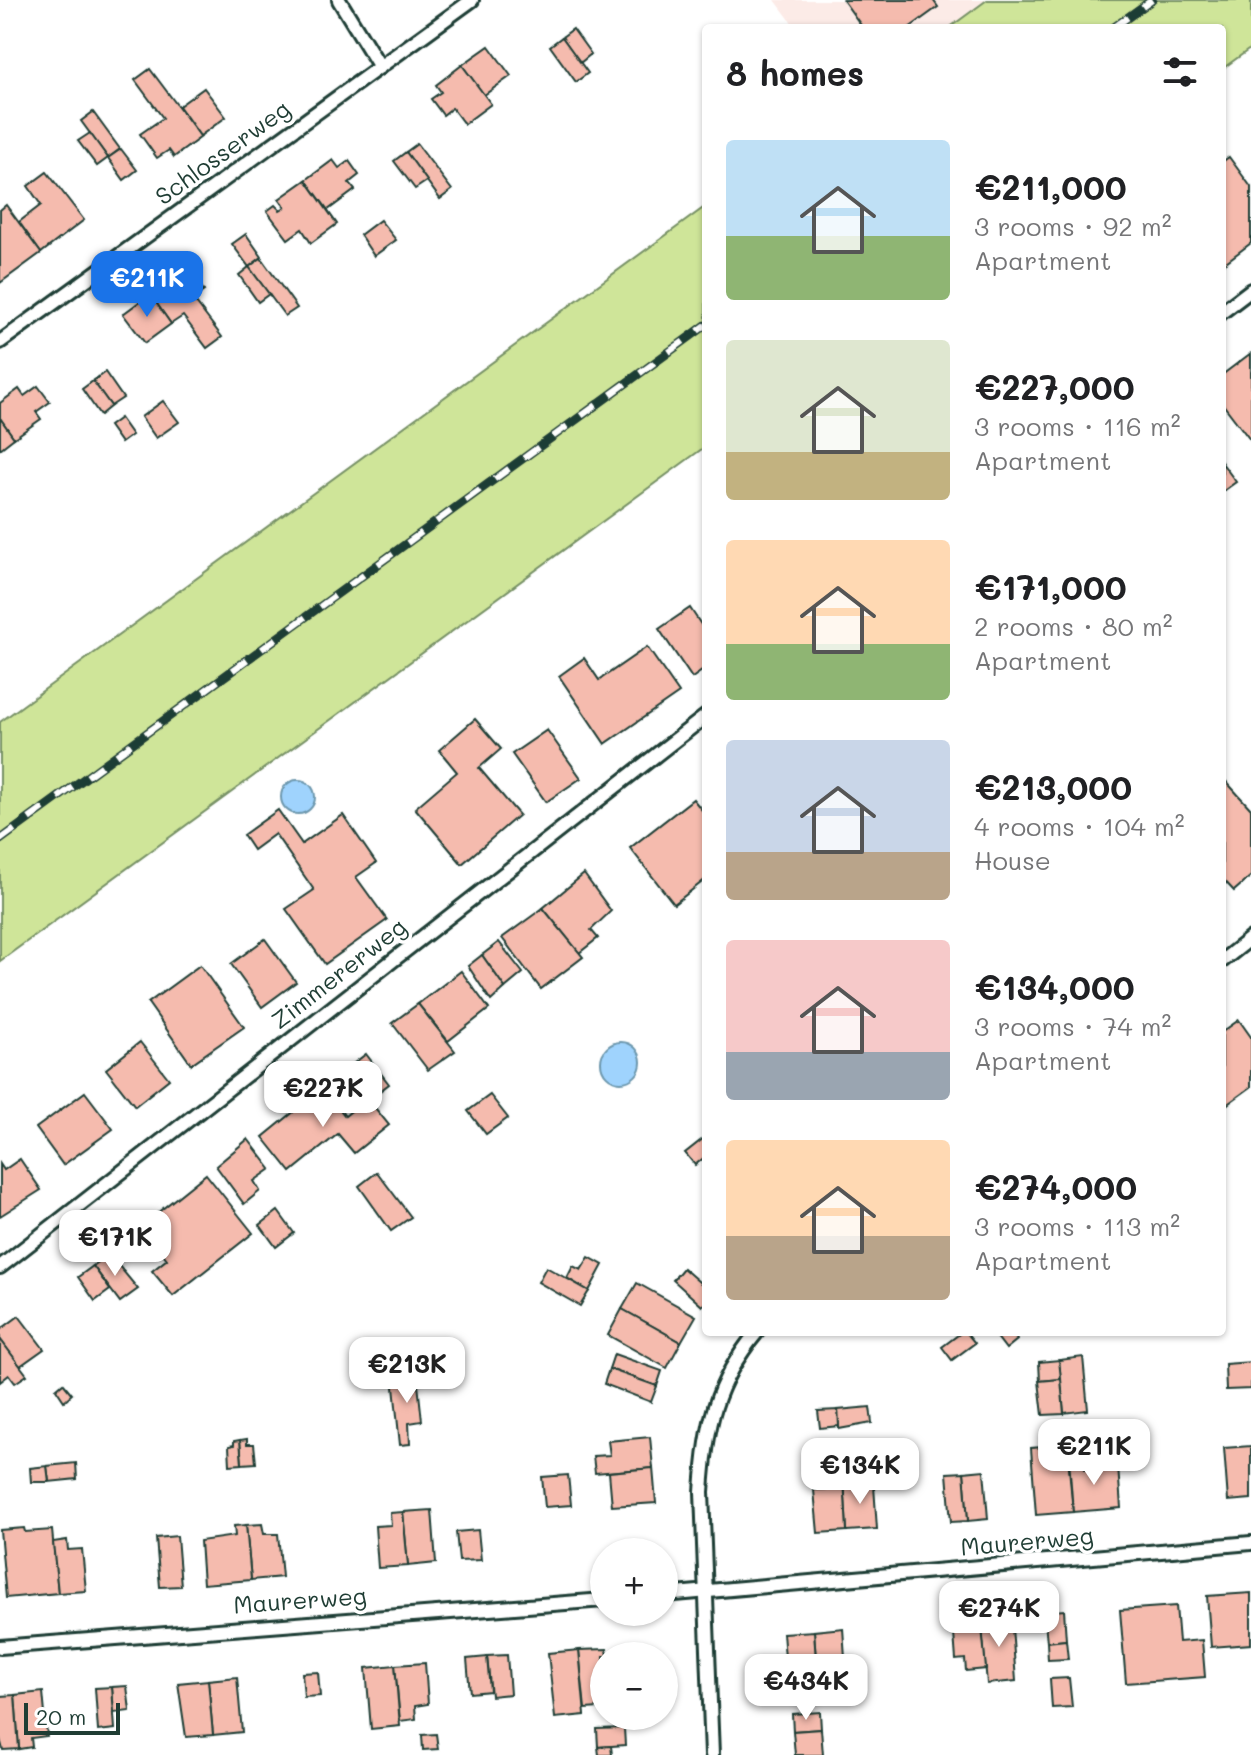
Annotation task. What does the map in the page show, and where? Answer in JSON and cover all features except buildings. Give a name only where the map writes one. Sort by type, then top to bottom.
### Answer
[{"type":"lane","points":[[339,0],[380,67]]},
{"type":"lane","name":"Schlosserweg","points":[[0,342],[472,0]]},
{"type":"lane","points":[[1226,309],[1251,290]]},
{"type":"lane","name":"Zimmererweg","points":[[0,1267],[702,719]]},
{"type":"lane","points":[[1226,958],[1251,938]]},
{"type":"lane","points":[[712,1755],[702,1492],[709,1422],[736,1357],[754,1336]]},
{"type":"lane","name":"Maurerweg","points":[[678,1594],[1251,1543]]},
{"type":"lane","name":"Maurerweg","points":[[0,1647],[590,1601]]},
{"type":"shaded area","points":[[775,0],[987,0],[954,24],[793,24]]},
{"type":"green space","points":[[987,0],[1251,0],[1251,48],[1226,66],[1226,24],[954,24]]},
{"type":"green space","points":[[702,209],[702,449],[0,961],[0,722]]},
{"type":"water","points":[[298,780],[310,785],[315,797],[310,809],[298,814],[286,809],[281,797],[286,785]]},
{"type":"water","points":[[621,1042],[635,1048],[641,1062],[635,1076],[621,1082],[607,1076],[601,1062],[607,1048]]},
{"type":"railway","points":[[1119,24],[1152,0]]},
{"type":"railway","points":[[0,840],[702,328]]}]
